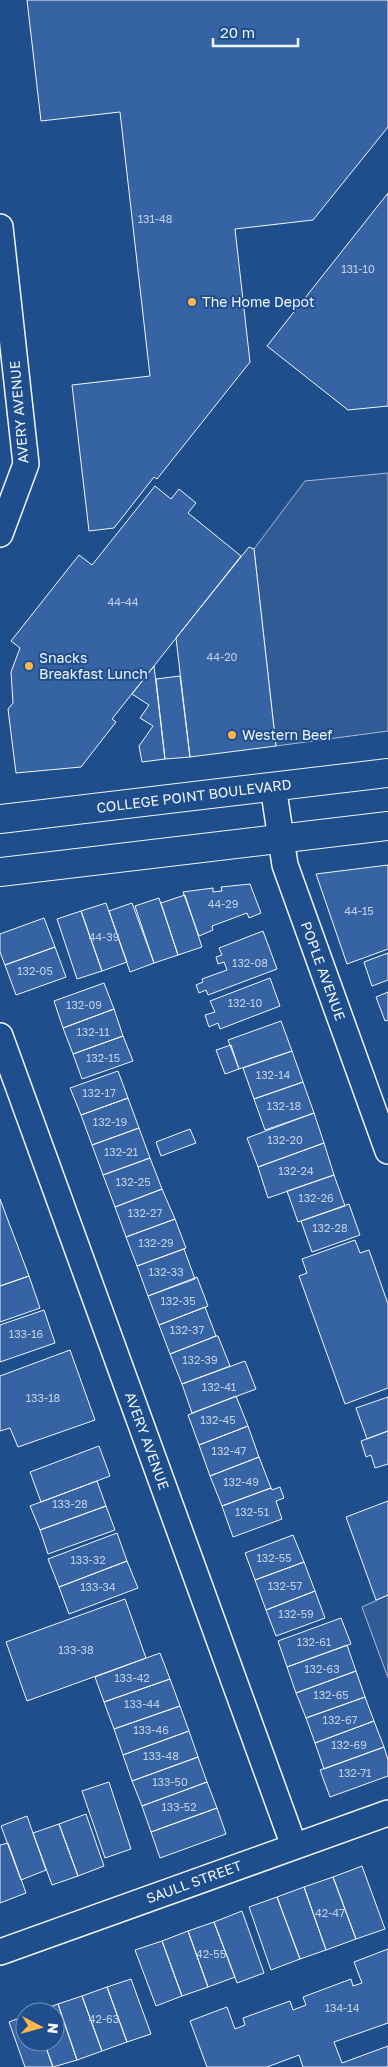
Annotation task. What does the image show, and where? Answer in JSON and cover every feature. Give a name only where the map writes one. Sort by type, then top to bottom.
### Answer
[{"type":"main road","name":"COLLEGE POINT BOULEVARD","points":[[0,819],[388,773]]},
{"type":"main road","points":[[0,872],[388,826]]},
{"type":"street","name":"AVERY AVENUE","points":[[0,227],[26,464],[0,534]]},
{"type":"street","name":"POPLE AVENUE","points":[[273,786],[286,866],[388,1151]]},
{"type":"street","name":"AVERY AVENUE","points":[[0,1036],[294,1846]]},
{"type":"street","name":"SAULL STREET","points":[[0,1952],[388,1814]]},
{"type":"shaded area","points":[[388,473],[388,731],[276,746],[254,549],[305,481]]},
{"type":"shaded area","points":[[388,1595],[388,1678],[362,1607]]},
{"type":"building","name":"The Home Depot","points":[[27,0],[388,0],[388,127],[313,220],[235,229],[250,362],[157,479],[154,477],[114,528],[89,531],[72,385],[150,376],[120,112],[41,121]]},
{"type":"building","points":[[388,193],[388,406],[348,410],[267,346]]},
{"type":"building","points":[[155,486],[171,499],[179,489],[196,503],[188,513],[241,556],[112,719],[116,722],[81,767],[16,773],[8,709],[13,703],[11,672],[20,648],[11,641],[79,555],[92,565]]},
{"type":"building","points":[[249,547],[254,549],[276,746],[190,757],[176,638]]},
{"type":"building","points":[[154,666],[165,759],[142,762],[139,746],[153,726],[140,718],[149,705],[132,694]]},
{"type":"building","points":[[180,676],[190,757],[165,759],[156,679]]},
{"type":"building","points":[[388,865],[388,949],[347,964],[316,874]]},
{"type":"building","points":[[250,884],[261,913],[249,918],[247,913],[212,926],[213,930],[199,936],[183,892],[213,888],[213,892],[222,891],[221,887]]},
{"type":"building","points":[[185,895],[202,947],[178,955],[161,903]]},
{"type":"building","points":[[159,898],[178,955],[154,963],[135,906]]},
{"type":"building","points":[[106,903],[127,962],[102,971],[81,911]]},
{"type":"building","points":[[132,903],[154,963],[130,972],[109,911]]},
{"type":"building","points":[[81,911],[102,971],[77,979],[57,919]]},
{"type":"building","points":[[44,918],[55,947],[5,965],[0,952],[0,934]]},
{"type":"building","points":[[263,931],[277,969],[208,995],[206,990],[199,993],[196,985],[203,982],[202,979],[227,970],[224,962],[218,964],[216,957],[222,955],[219,948]]},
{"type":"building","points":[[55,947],[66,977],[16,995],[5,965]]},
{"type":"building","points":[[388,953],[388,980],[372,986],[364,962]]},
{"type":"building","points":[[270,978],[280,1006],[220,1029],[218,1023],[209,1027],[205,1015],[215,1012],[210,1001]]},
{"type":"building","points":[[104,983],[114,1009],[63,1028],[54,1001]]},
{"type":"building","points":[[388,992],[388,1020],[385,1021],[376,997]]},
{"type":"building","points":[[114,1009],[123,1036],[73,1054],[63,1028]]},
{"type":"building","points":[[281,1021],[292,1051],[239,1069],[228,1040]]},
{"type":"building","points":[[123,1036],[133,1061],[82,1079],[73,1054]]},
{"type":"building","points":[[231,1045],[239,1069],[225,1074],[216,1050]]},
{"type":"building","points":[[292,1051],[303,1082],[254,1099],[243,1068]]},
{"type":"building","points":[[118,1071],[128,1098],[81,1115],[70,1088]]},
{"type":"building","points":[[303,1082],[314,1113],[265,1130],[254,1099]]},
{"type":"building","points":[[128,1098],[139,1128],[92,1145],[81,1115]]},
{"type":"building","points":[[314,1113],[324,1143],[258,1167],[247,1138]]},
{"type":"building","points":[[139,1128],[150,1158],[103,1175],[92,1145]]},
{"type":"building","points":[[190,1129],[196,1143],[161,1156],[156,1142]]},
{"type":"building","points":[[324,1143],[334,1175],[268,1198],[258,1167]]},
{"type":"building","points":[[150,1158],[162,1189],[115,1207],[103,1175]]},
{"type":"building","points":[[334,1175],[345,1206],[298,1222],[287,1191]]},
{"type":"building","points":[[162,1189],[175,1219],[126,1237],[115,1207]]},
{"type":"building","points":[[0,1199],[29,1276],[0,1286]]},
{"type":"building","points":[[349,1204],[360,1235],[312,1252],[301,1221]]},
{"type":"building","points":[[175,1219],[186,1248],[137,1266],[126,1237]]},
{"type":"building","points":[[355,1240],[360,1253],[369,1250],[388,1304],[388,1388],[345,1404],[299,1276],[307,1273],[302,1259]]},
{"type":"building","points":[[184,1249],[195,1279],[148,1296],[137,1266]]},
{"type":"building","points":[[29,1276],[40,1308],[0,1322],[0,1286]]},
{"type":"building","points":[[197,1277],[208,1306],[159,1325],[148,1296]]},
{"type":"building","points":[[205,1307],[216,1336],[170,1354],[159,1325]]},
{"type":"building","points":[[44,1310],[55,1343],[0,1362],[0,1325]]},
{"type":"building","points":[[218,1336],[230,1366],[182,1384],[170,1354]]},
{"type":"building","points":[[70,1350],[95,1420],[18,1447],[10,1428],[0,1431],[0,1376]]},
{"type":"building","points":[[245,1361],[256,1389],[192,1413],[182,1384]]},
{"type":"building","points":[[236,1396],[248,1426],[199,1445],[188,1415]]},
{"type":"building","points":[[388,1397],[388,1431],[367,1439],[356,1408]]},
{"type":"building","points":[[248,1426],[259,1457],[210,1476],[199,1445]]},
{"type":"building","points":[[388,1431],[388,1464],[375,1468],[371,1455],[366,1457],[361,1441]]},
{"type":"building","points":[[99,1446],[110,1476],[41,1502],[30,1472]]},
{"type":"building","points":[[259,1457],[271,1488],[222,1506],[210,1476]]},
{"type":"building","points":[[97,1481],[106,1506],[40,1530],[30,1506]]},
{"type":"building","points":[[280,1487],[284,1498],[276,1501],[282,1519],[233,1537],[222,1506],[271,1488],[272,1490]]},
{"type":"building","points":[[388,1501],[388,1595],[376,1600],[346,1517]]},
{"type":"building","points":[[106,1506],[115,1530],[48,1554],[40,1530]]},
{"type":"building","points":[[117,1533],[127,1561],[59,1587],[48,1559]]},
{"type":"building","points":[[293,1535],[304,1562],[255,1580],[245,1553]]},
{"type":"building","points":[[127,1561],[138,1588],[69,1614],[59,1587]]},
{"type":"building","points":[[304,1562],[315,1591],[266,1610],[255,1580]]},
{"type":"building","points":[[315,1591],[325,1618],[276,1636],[266,1610]]},
{"type":"building","points":[[125,1599],[146,1658],[27,1701],[6,1642]]},
{"type":"building","points":[[341,1618],[351,1644],[287,1667],[278,1641]]},
{"type":"building","points":[[347,1645],[356,1671],[296,1693],[287,1667]]},
{"type":"building","points":[[160,1653],[170,1679],[104,1702],[95,1677]]},
{"type":"building","points":[[356,1671],[365,1697],[306,1718],[296,1693]]},
{"type":"building","points":[[170,1679],[180,1706],[114,1729],[104,1702]]},
{"type":"building","points":[[365,1697],[374,1721],[315,1743],[306,1718]]},
{"type":"building","points":[[180,1706],[189,1731],[123,1755],[114,1729]]},
{"type":"building","points":[[374,1721],[384,1747],[324,1769],[315,1743]]},
{"type":"building","points":[[189,1731],[198,1757],[132,1781],[123,1755]]},
{"type":"building","points":[[384,1747],[388,1760],[388,1776],[330,1797],[320,1770]]},
{"type":"building","points":[[198,1757],[207,1782],[142,1806],[132,1781]]},
{"type":"building","points":[[109,1782],[131,1849],[105,1858],[82,1791]]},
{"type":"building","points":[[207,1782],[217,1808],[151,1832],[142,1806]]},
{"type":"building","points":[[217,1808],[226,1834],[160,1858],[151,1832]]},
{"type":"building","points":[[86,1814],[104,1866],[78,1876],[59,1824]]},
{"type":"building","points":[[27,1816],[46,1870],[21,1880],[1,1826]]},
{"type":"building","points":[[59,1824],[78,1876],[52,1885],[33,1833]]},
{"type":"building","points":[[8,1843],[26,1893],[0,1903],[0,1845]]},
{"type":"building","points":[[362,1866],[385,1929],[356,1939],[333,1877]]},
{"type":"building","points":[[333,1877],[356,1939],[326,1950],[304,1887]]},
{"type":"building","points":[[304,1887],[326,1950],[300,1959],[277,1897]]},
{"type":"building","points":[[277,1897],[300,1959],[271,1970],[249,1907]]},
{"type":"building","points":[[242,1911],[264,1973],[237,1983],[214,1922]]},
{"type":"building","points":[[214,1922],[235,1977],[208,1987],[188,1931]]},
{"type":"building","points":[[188,1931],[208,1987],[182,1996],[162,1941]]},
{"type":"building","points":[[162,1941],[182,1996],[156,2006],[135,1950]]},
{"type":"building","points":[[388,1949],[388,2023],[334,2042],[342,2063],[388,2046],[388,2067],[303,2067],[299,2055],[267,2067],[207,2067],[190,2021],[227,2007],[235,2029],[245,2025],[243,2018],[290,2001],[293,2010],[306,2005],[303,1997],[351,1979],[353,1986],[362,1983],[354,1962]]},
{"type":"building","points":[[131,1979],[151,2034],[127,2042],[107,1987]]},
{"type":"building","points":[[107,1987],[127,2042],[102,2051],[82,1996]]},
{"type":"building","points":[[82,1996],[102,2051],[77,2060],[65,2025],[64,2002]]},
{"type":"building","points":[[15,2020],[15,2039],[9,2022]]},
{"type":"building","points":[[65,2025],[77,2060],[53,2067],[48,2052],[65,2052]]},
{"type":"building","points":[[20,2052],[48,2052],[53,2067],[25,2067]]},
{"type":"place","name":"The Home Depot","points":[[192,302]]},
{"type":"place","name":"Snacks Breakfast Lunch","points":[[29,666]]},
{"type":"place","name":"Western Beef","points":[[232,735]]}]
